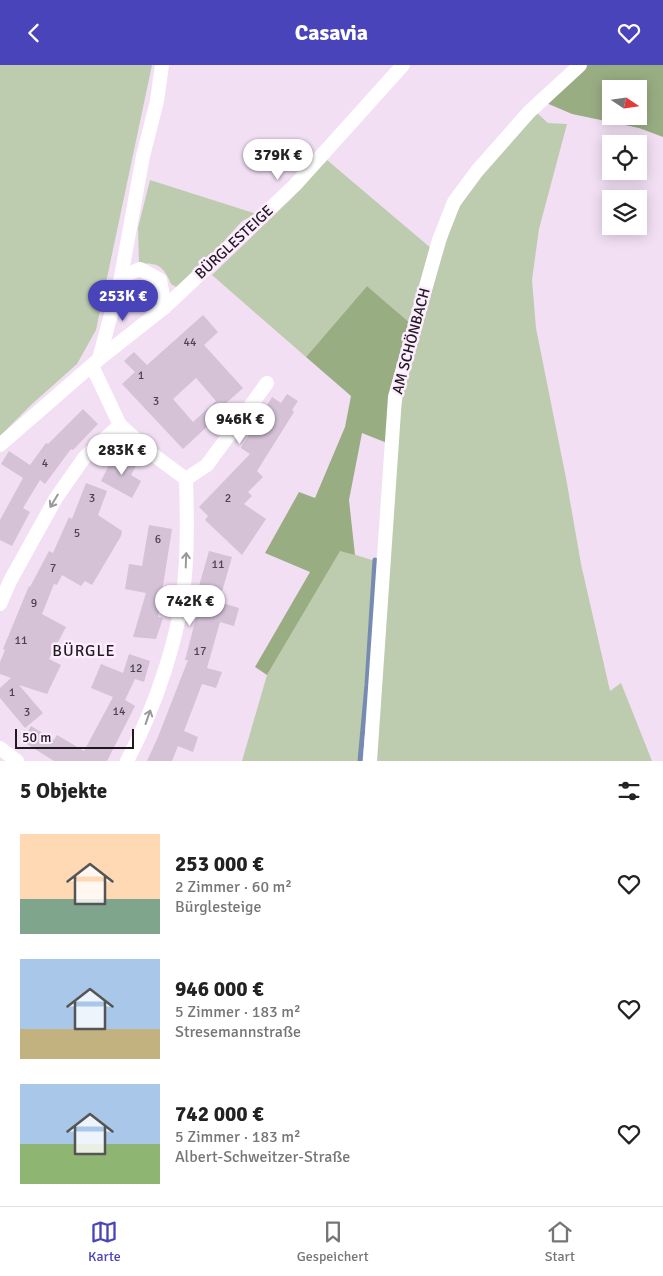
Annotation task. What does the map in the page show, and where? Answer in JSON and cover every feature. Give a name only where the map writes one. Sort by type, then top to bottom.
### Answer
[{"type":"street","points":[[162,65],[157,101],[143,156],[121,277],[95,362],[120,425],[151,453],[186,479]]},
{"type":"street","name":"BÜRGLESTEIGE","points":[[0,445],[95,362],[165,307],[295,185],[403,65]]},
{"type":"street","name":"AM SCHÖNBACH","points":[[370,761],[395,397],[439,240],[454,202],[477,171],[529,112],[580,65]]},
{"type":"street","points":[[121,277],[140,269],[160,280],[165,307]]},
{"type":"street","points":[[186,479],[207,465],[268,383]]},
{"type":"street","points":[[0,604],[10,581],[56,497],[84,458],[120,425]]},
{"type":"street","points":[[127,761],[146,724],[173,643],[185,577],[186,479]]},
{"type":"street","points":[[0,748],[17,761]]},
{"type":"green space","points":[[0,65],[152,65],[96,330],[77,364],[0,436]]},
{"type":"green space","points":[[586,65],[663,65],[663,137],[625,125],[648,125],[648,80],[602,80],[602,120],[572,114],[544,102]]},
{"type":"green space","points":[[537,113],[548,123],[567,124],[539,229],[532,280],[536,328],[581,564],[610,691],[621,683],[652,761],[376,761],[400,412],[407,374],[454,216],[477,178]]},
{"type":"green space","points":[[327,160],[432,249],[410,323],[367,286],[306,357],[212,275],[291,199]]},
{"type":"green space","points":[[150,180],[257,214],[242,221],[178,288],[171,284],[166,273],[160,267],[151,264],[139,264],[138,228]]},
{"type":"green space","points":[[137,282],[147,282],[153,288],[151,303],[141,311],[130,312],[126,300]]},
{"type":"green space","points":[[367,286],[410,323],[387,443],[362,433],[349,500],[355,555],[340,551],[267,675],[255,667],[310,572],[265,553],[299,492],[315,498],[345,427],[351,396],[306,357]]},
{"type":"green space","points":[[340,550],[375,561],[359,761],[242,761],[267,675]]},
{"type":"building","points":[[203,315],[218,332],[204,345],[243,388],[224,405],[227,408],[183,449],[122,384],[135,372],[124,361],[134,352],[147,365]],"holes":[[[196,378],[216,401],[193,422],[173,399]]]},
{"type":"building","points":[[287,394],[298,401],[292,410],[294,412],[257,471],[263,477],[248,492],[252,496],[244,504],[266,519],[242,555],[205,520],[208,516],[199,507],[250,454],[241,448],[272,397],[281,403]]},
{"type":"building","points":[[83,409],[98,424],[73,450],[71,449],[45,484],[40,480],[23,508],[30,512],[12,546],[0,540],[0,520],[23,478],[1,464],[9,451],[30,465],[46,443],[48,444]]},
{"type":"building","points":[[115,453],[137,464],[131,475],[141,481],[132,498],[101,481]]},
{"type":"building","points":[[86,483],[107,491],[98,515],[122,531],[121,536],[92,585],[85,581],[81,586],[62,575],[57,585],[54,584],[42,614],[66,627],[49,659],[61,665],[47,694],[19,685],[43,713],[25,728],[0,698],[0,688],[11,678],[0,674],[0,662],[5,650],[3,649],[29,586],[49,551],[53,553],[69,517],[72,519]]},
{"type":"building","points":[[149,525],[172,529],[158,617],[163,618],[156,639],[133,637],[146,593],[125,589],[129,564],[142,566]]},
{"type":"building","points":[[209,551],[232,557],[219,602],[239,608],[234,626],[220,622],[207,668],[222,672],[216,688],[202,684],[184,731],[198,737],[193,752],[178,746],[172,761],[147,761],[188,660],[185,660],[202,595],[197,593]]},
{"type":"building","points":[[129,654],[150,661],[144,682],[135,679],[125,700],[135,706],[107,761],[54,761],[22,741],[31,726],[54,740],[57,735],[84,751],[113,697],[91,688],[101,664],[123,673]]},
{"type":"waterway","points":[[360,761],[375,560]]},
{"type":"district","name":"BÜRGLE","points":[[84,651]]}]
